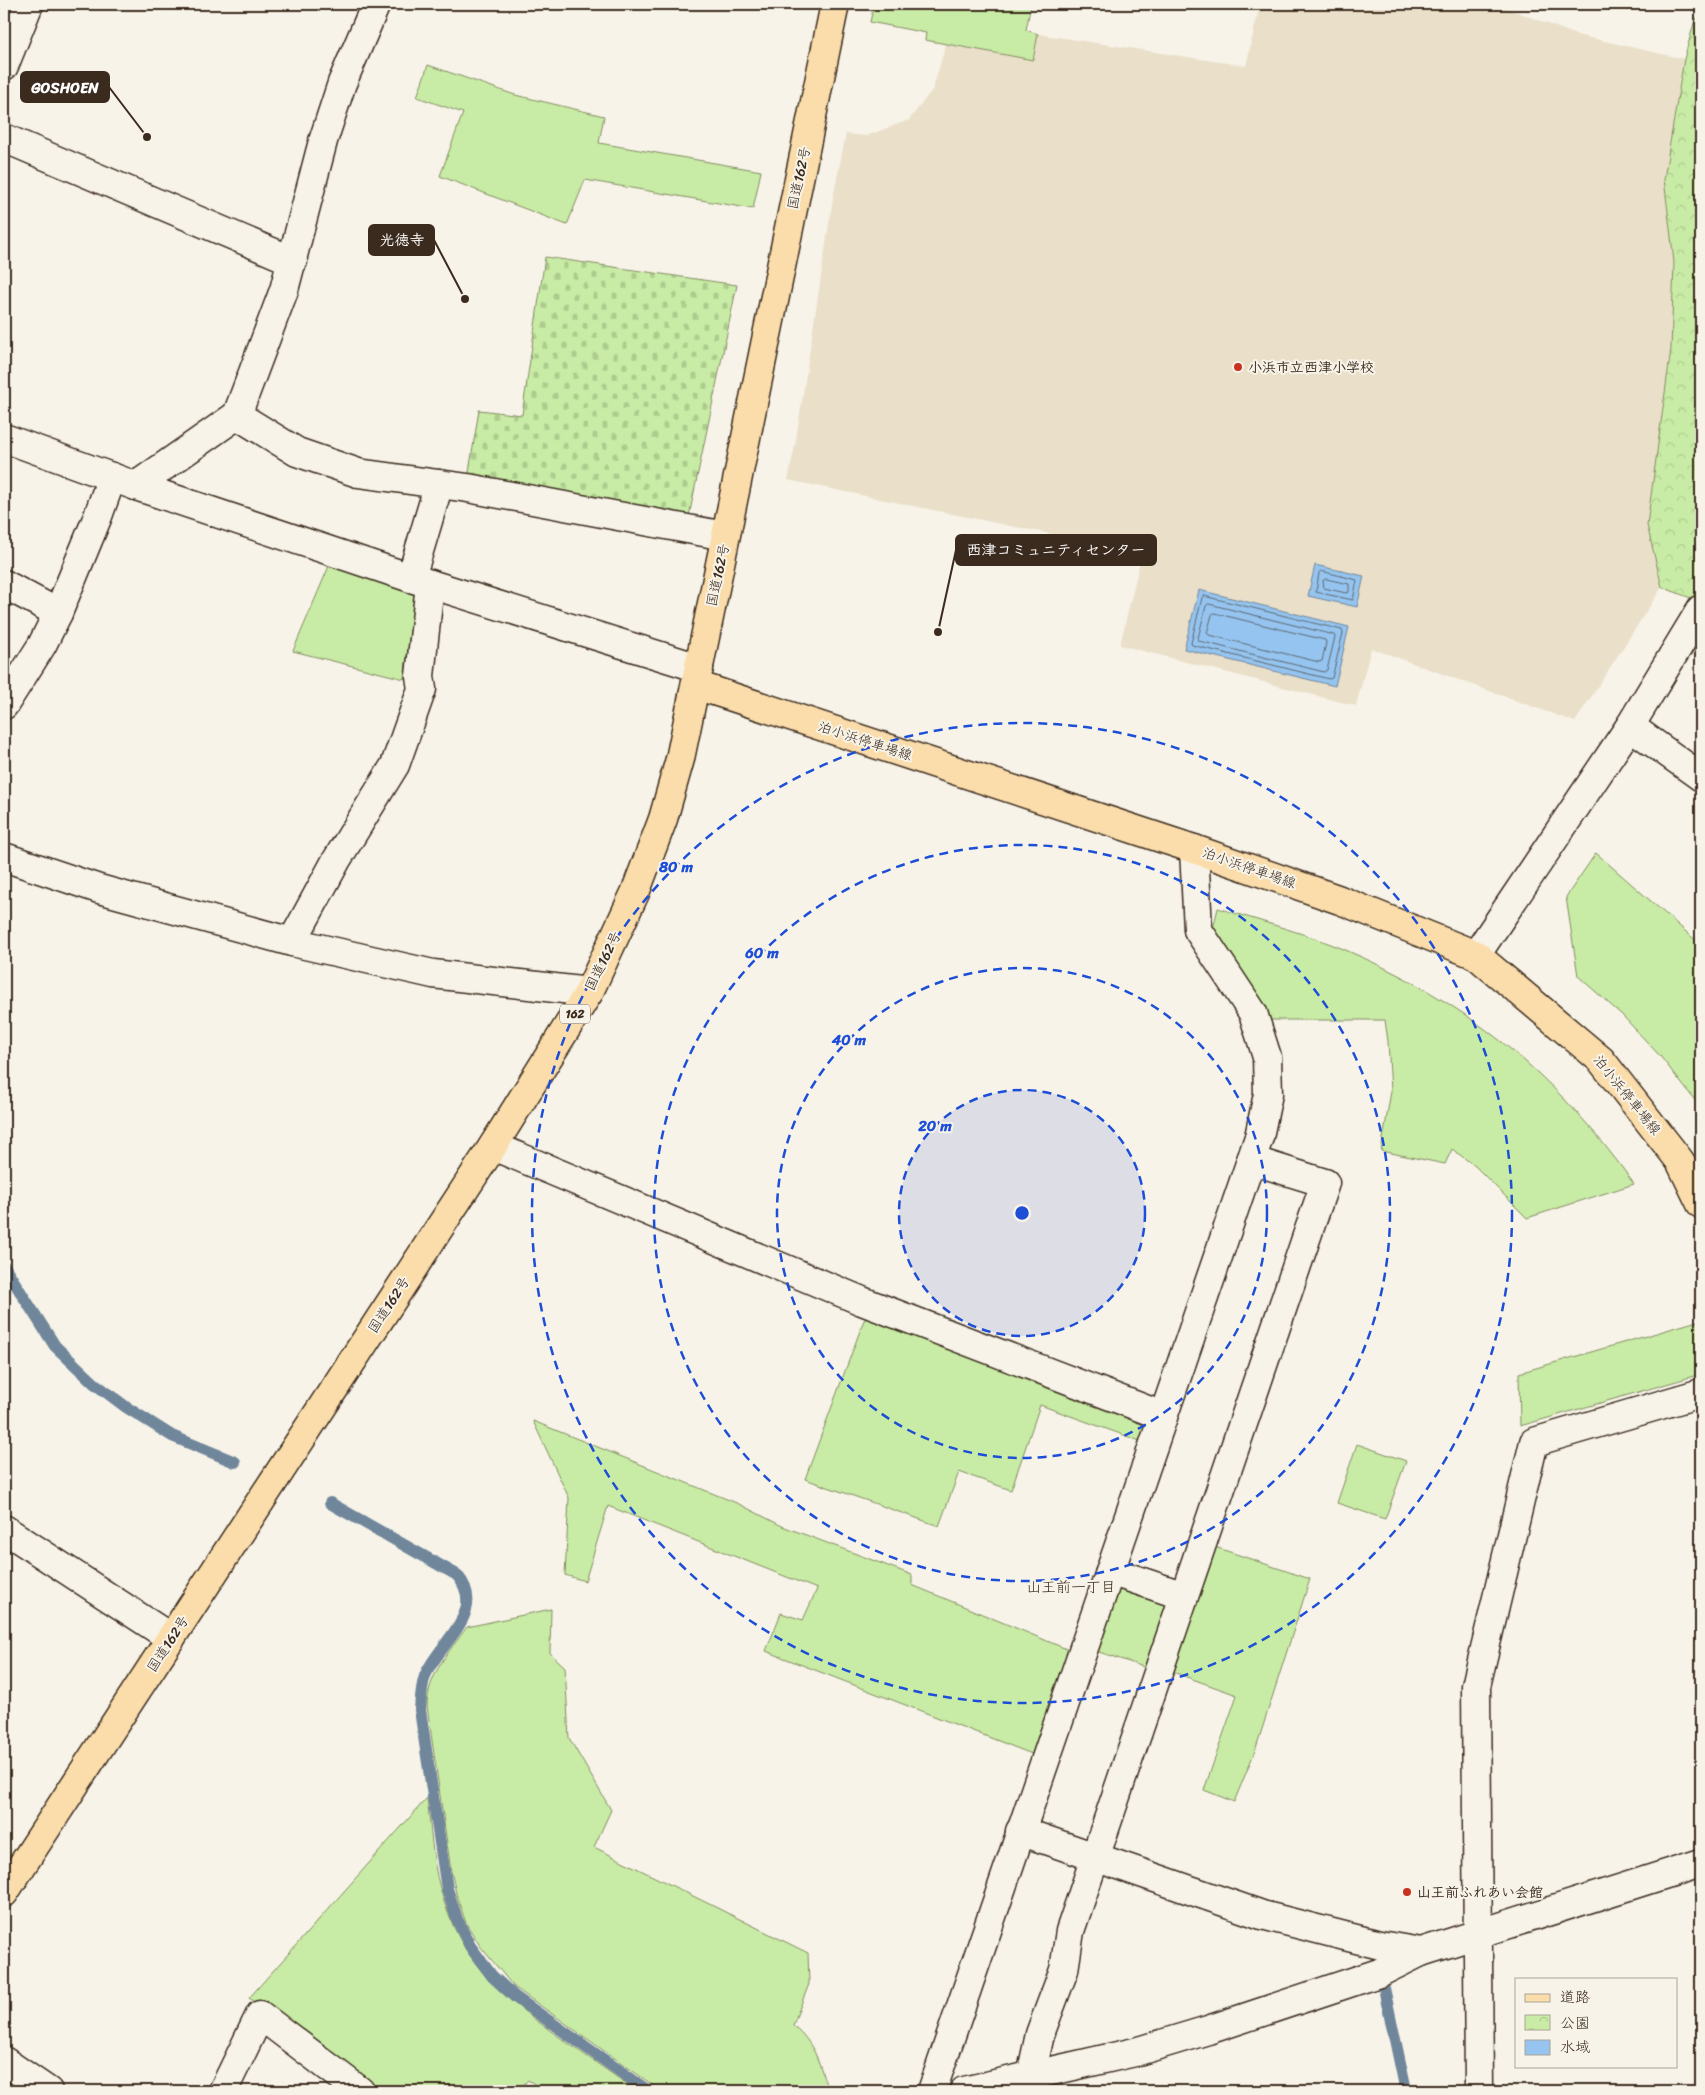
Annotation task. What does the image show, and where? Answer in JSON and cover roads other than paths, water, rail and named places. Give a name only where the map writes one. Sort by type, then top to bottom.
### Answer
[{"type":"main road","name":"国道162号","points":[[4,1893],[493,1146],[589,992],[636,893],[663,819],[680,759],[836,4]]},
{"type":"main road","name":"泊小浜停車場線","points":[[697,676],[1340,900],[1476,955],[1601,1060],[1680,1161],[1701,1204]]},
{"type":"street","points":[[4,66],[29,4]]},
{"type":"street","points":[[4,705],[42,646],[58,613],[98,516],[124,482],[237,415],[284,290],[323,141],[339,91],[376,4]]},
{"type":"street","points":[[4,138],[292,261]]},
{"type":"street","points":[[237,415],[297,452],[358,473],[468,488],[726,536]]},
{"type":"street","points":[[4,438],[124,482],[697,676]]},
{"type":"street","points":[[292,942],[336,861],[395,765],[422,689],[420,676],[420,581],[439,484]]},
{"type":"street","points":[[4,584],[58,613]]},
{"type":"street","points":[[1476,955],[1630,726],[1701,609]]},
{"type":"street","points":[[1630,726],[1701,777]]},
{"type":"street","points":[[932,2091],[1259,1137],[1268,1094],[1267,1057],[1252,1013],[1198,930],[1194,848]]},
{"type":"street","points":[[4,857],[99,889],[292,942],[433,974],[589,992]]},
{"type":"street","points":[[493,1146],[862,1301],[1163,1416]]},
{"type":"street","points":[[1031,2076],[1040,2034],[1064,1970],[1070,1931],[1325,1183],[1252,1160]]},
{"type":"street","points":[[1479,2091],[1476,1686],[1534,1442],[1701,1392]]},
{"type":"street","points":[[4,1529],[171,1638]]},
{"type":"street","points":[[1110,1571],[1184,1596]]},
{"type":"street","points":[[1020,1832],[1262,1915],[1372,1943],[1421,1952]]},
{"type":"street","points":[[964,2091],[1135,2052],[1208,2030],[1379,1973],[1421,1952],[1701,1863]]},
{"type":"street","points":[[223,2091],[260,2015],[360,2091]]},
{"type":"street","points":[[4,2061],[48,2091]]},
{"type":"water","points":[[1315,565],[1364,576],[1357,607],[1308,596]]},
{"type":"water","points":[[1199,590],[1349,627],[1335,686],[1184,649]]},
{"type":"waterway","points":[[4,1266],[55,1346],[94,1383],[126,1407],[172,1436],[235,1462]]},
{"type":"waterway","points":[[330,1503],[457,1575],[465,1589],[467,1602],[464,1615],[425,1676],[420,1710],[447,1889],[457,1919],[470,1946],[492,1976],[515,1997],[648,2091]]},
{"type":"waterway","points":[[1384,1988],[1406,2091]]},
{"type":"place","name":"GOSHOEN","points":[[147,137]]},
{"type":"place","name":"光徳寺","points":[[465,299]]},
{"type":"place","name":"小浜市立西津小学校","points":[[1238,367]]},
{"type":"place","name":"西津コミュニティセンター","points":[[938,632]]},
{"type":"place","name":"山王前ふれあい会館","points":[[1407,1892]]},
{"type":"district","name":"山王前一丁目","points":[[1071,1587]]}]
